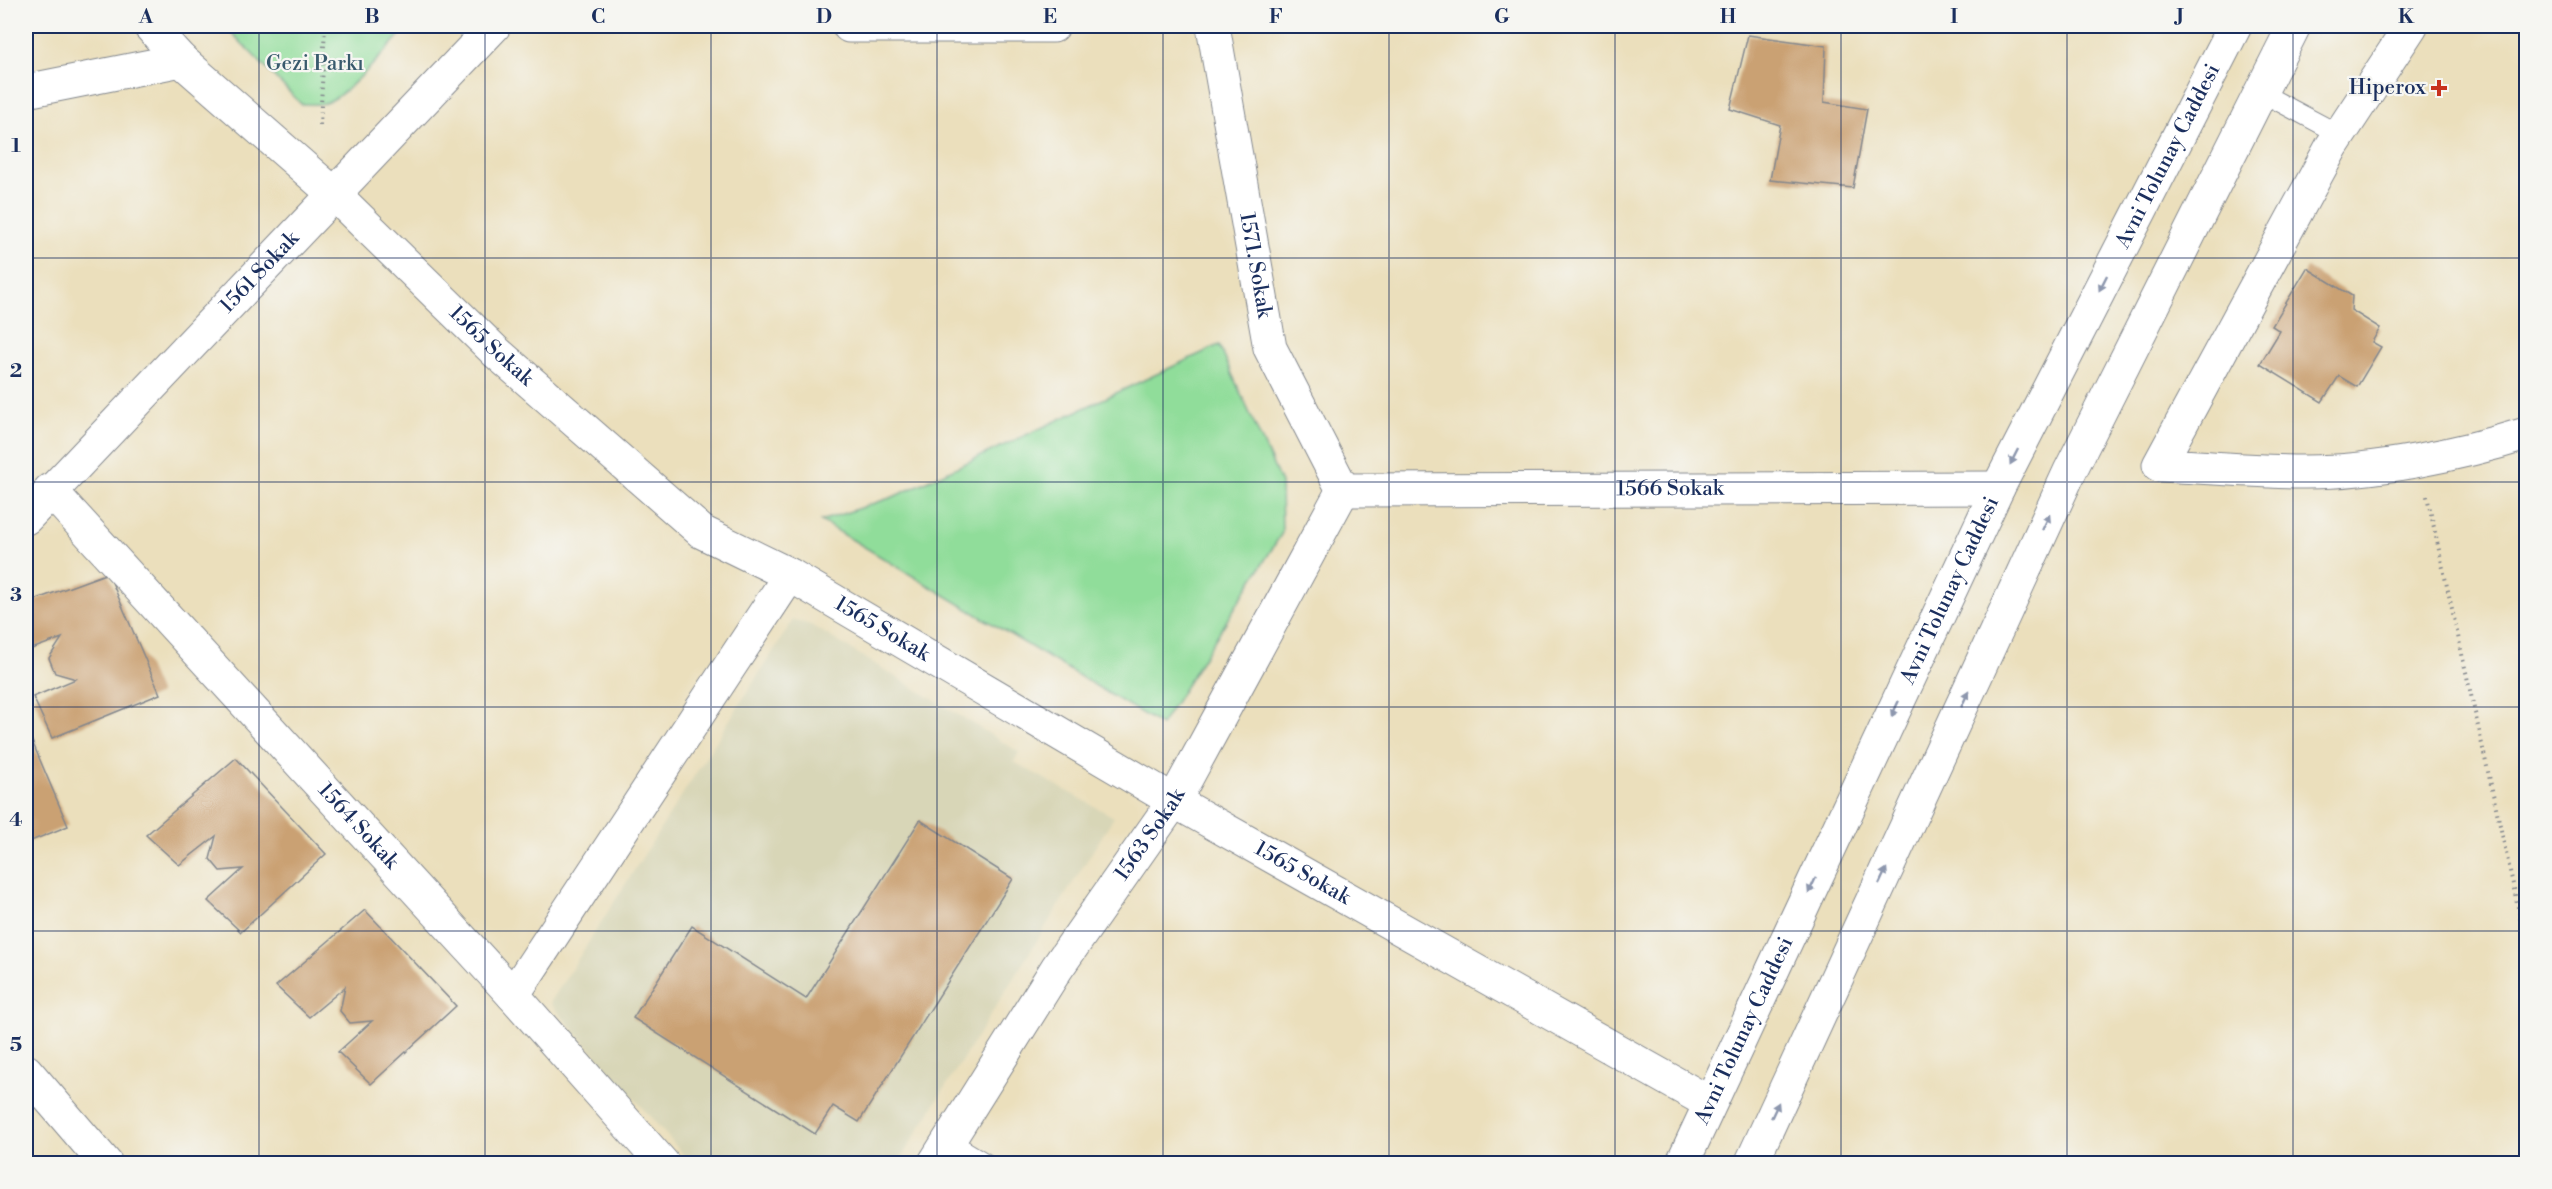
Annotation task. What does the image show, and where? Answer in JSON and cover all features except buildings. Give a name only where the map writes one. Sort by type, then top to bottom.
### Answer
[{"type":"street","name":"1565 Sokak","points":[[150,26],[181,60],[333,193],[496,352],[702,532],[790,574],[1174,801],[1710,1103]]},
{"type":"street","name":"1561 Sokak","points":[[26,518],[50,490],[494,26]]},
{"type":"street","points":[[849,26],[1053,26]]},
{"type":"street","name":"1571. Sokak","points":[[1213,26],[1270,348],[1343,490]]},
{"type":"street","name":"Avni Tolunay Caddesi","points":[[1682,1164],[1998,488],[2235,26]]},
{"type":"street","points":[[1750,1164],[2070,471],[2294,26]]},
{"type":"street","points":[[2411,26],[2339,134],[2159,465],[2307,472],[2373,466],[2488,446],[2526,434]]},
{"type":"street","points":[[26,91],[181,60]]},
{"type":"street","name":"1566 Sokak","points":[[1343,490],[1998,488]]},
{"type":"street","name":"1564 Sokak","points":[[50,490],[513,995],[663,1164]]},
{"type":"street","name":"1563 Sokak","points":[[941,1152],[1057,968],[1174,801],[1343,490]]},
{"type":"street","points":[[513,995],[790,574]]},
{"type":"street","points":[[26,1071],[106,1164]]},
{"type":"lane","points":[[2260,92],[2339,134]]},
{"type":"lane","points":[[941,1152],[988,1164]]},
{"type":"path","points":[[320,125],[325,26]]},
{"type":"path","points":[[2419,458],[2526,943]]},
{"type":"shaded area","points":[[793,620],[811,625],[1019,752],[1014,762],[1114,817],[898,1163],[691,1163],[550,1003]]},
{"type":"green space","name":"Gezi Parkı","points":[[225,26],[408,26],[345,91],[325,103],[301,104]]},
{"type":"green space","points":[[1219,345],[1281,483],[1282,533],[1161,725],[821,521],[893,497]]},
{"type":"place","name":"Hiperox","points":[[2439,88]]}]
